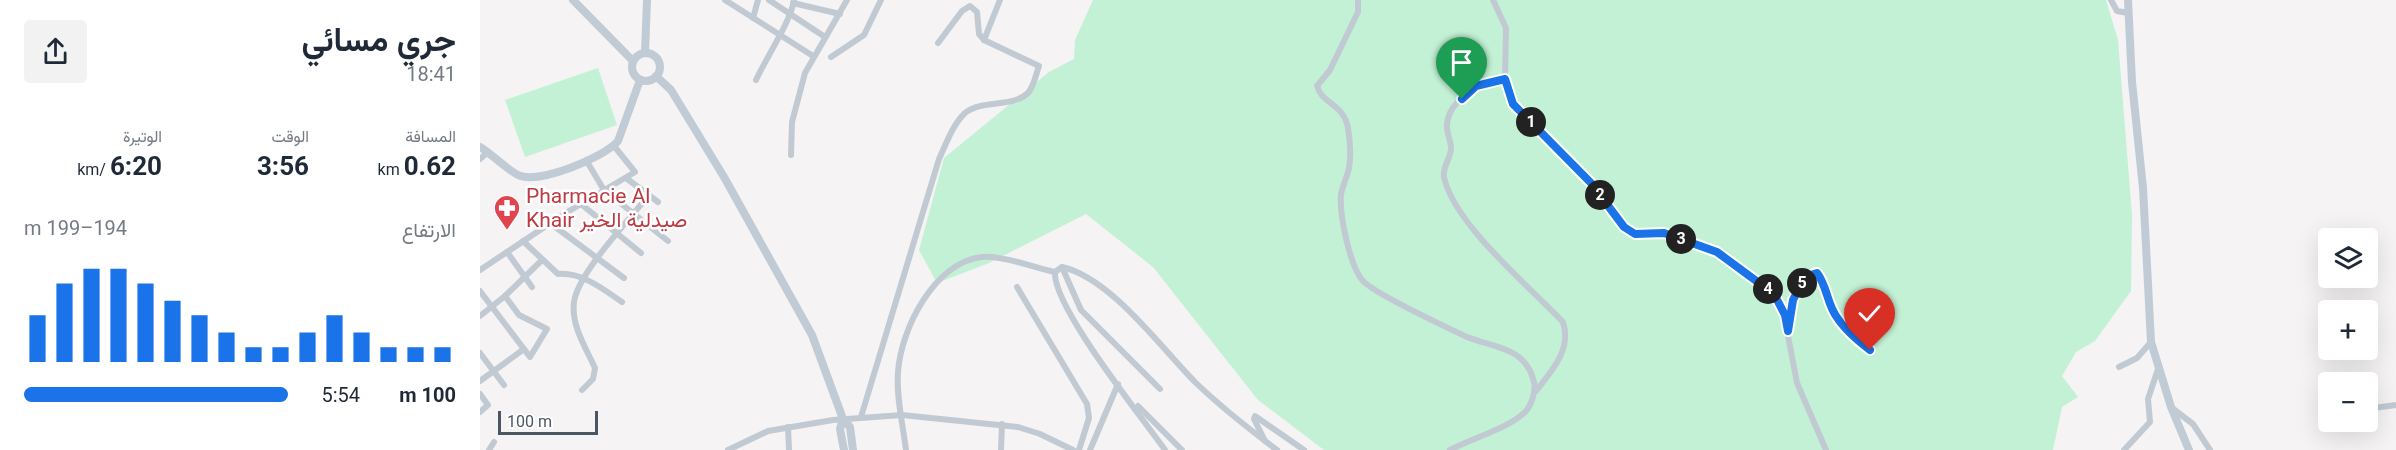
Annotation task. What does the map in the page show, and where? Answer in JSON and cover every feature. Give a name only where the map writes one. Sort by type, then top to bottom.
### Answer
[{"type":"street","points":[[573,0],[633,61]]},
{"type":"street","points":[[645,53],[646,0]]},
{"type":"street","points":[[725,0],[813,56]]},
{"type":"street","points":[[753,18],[758,0]]},
{"type":"street","points":[[769,0],[825,37]]},
{"type":"street","points":[[819,9],[820,0]]},
{"type":"street","points":[[791,155],[797,98],[813,56],[847,0]]},
{"type":"street","points":[[831,57],[864,35],[881,0]]},
{"type":"street","points":[[984,40],[1000,0]]},
{"type":"street","points":[[1358,0],[1358,12],[1330,70],[1318,81],[1317,86],[1323,97],[1343,112],[1348,127],[1349,167],[1341,196],[1346,237],[1361,278],[1386,296],[1469,338],[1511,350],[1523,359],[1532,373],[1536,390]]},
{"type":"street","points":[[1493,0],[1506,28],[1505,79],[1513,104],[1591,183],[1624,227],[1635,234],[1664,233],[1717,252],[1774,294],[1785,315],[1797,383],[1826,450]]},
{"type":"street","points":[[2111,0],[2117,11],[2128,13]]},
{"type":"street","points":[[2128,0],[2132,82],[2142,177],[2151,342],[2171,407],[2189,450]]},
{"type":"street","points":[[756,80],[778,34],[791,15],[794,1],[840,14]]},
{"type":"street","points":[[861,417],[939,159],[953,129],[965,113],[982,105],[1019,98],[1028,93],[1039,66],[984,40],[979,34],[977,12],[970,6],[962,10],[938,43]]},
{"type":"street","points":[[645,53],[658,61],[659,69],[656,76],[647,81],[640,80],[632,70],[633,61],[645,53]]},
{"type":"street","points":[[656,76],[671,90],[724,177],[812,335],[843,419],[850,427],[854,450]]},
{"type":"street","points":[[1450,450],[1499,428],[1526,411],[1536,390],[1556,366],[1566,341],[1563,322],[1476,233],[1449,193],[1444,172],[1450,157],[1447,124],[1450,113],[1476,86],[1505,79]]},
{"type":"street","points":[[480,159],[484,149],[519,176],[545,177],[586,160],[614,146],[623,133],[640,80]]},
{"type":"street","points":[[480,270],[550,223],[635,172],[614,146]]},
{"type":"street","points":[[586,160],[604,190],[668,241]]},
{"type":"street","points":[[626,178],[658,202]]},
{"type":"street","points":[[582,390],[593,380],[595,368],[580,341],[574,303],[583,278],[649,195]]},
{"type":"street","points":[[582,204],[641,253]]},
{"type":"street","points":[[550,223],[624,278]]},
{"type":"street","points":[[523,241],[558,274],[568,273],[583,278],[622,302]]},
{"type":"street","points":[[507,252],[532,287]]},
{"type":"street","points":[[906,450],[898,372],[907,328],[942,277],[962,261],[985,256],[1055,272],[1062,267],[1073,269],[1122,302],[1196,382],[1277,450]]},
{"type":"street","points":[[480,316],[505,296],[542,260]]},
{"type":"street","points":[[1062,267],[1081,310],[1160,389]]},
{"type":"street","points":[[1055,272],[1055,286],[1083,337],[1165,450]]},
{"type":"street","points":[[1788,331],[1793,300],[1805,277],[1817,273],[1830,297],[1836,316],[1858,342],[1870,350]]},
{"type":"street","points":[[1017,287],[1087,404],[1089,418],[1079,450]]},
{"type":"street","points":[[480,291],[531,357],[547,328],[519,315],[505,296]]},
{"type":"street","points":[[2119,367],[2137,358],[2151,342]]},
{"type":"street","points":[[480,381],[524,349]]},
{"type":"street","points":[[480,353],[504,385]]},
{"type":"street","points":[[2124,450],[2131,447],[2150,422],[2148,399],[2158,368]]},
{"type":"street","points":[[1090,450],[1118,384]]},
{"type":"street","points":[[480,394],[488,405],[480,411]]},
{"type":"street","points":[[1126,394],[1182,450]]},
{"type":"street","points":[[2378,407],[2396,405]]},
{"type":"street","points":[[2171,407],[2193,424],[2210,450]]},
{"type":"street","points":[[728,450],[768,431],[843,419],[902,415],[1002,424],[1040,434],[1072,450]]},
{"type":"street","points":[[1265,441],[1255,416],[1304,450]]},
{"type":"street","points":[[843,419],[840,429],[844,450]]},
{"type":"street","points":[[1001,450],[1002,424]]},
{"type":"street","points":[[788,427],[789,450]]},
{"type":"street","points":[[489,450],[494,442]]},
{"type":"green space","points":[[1093,0],[2106,0],[2118,40],[2132,215],[2131,291],[2095,341],[2076,352],[2062,376],[2078,397],[2062,407],[2053,450],[1324,450],[1258,400],[1153,267],[1086,214],[989,263],[937,283],[919,250],[944,158],[1049,72],[1074,59],[1075,40]]},
{"type":"green space","points":[[598,68],[617,125],[525,157],[505,100]]},
{"type":"place","name":"Pharmacie Al Khair صيدلية الخير","points":[[507,231]]},
{"type":"route","points":[[1462,99],[1476,86],[1505,79],[1513,104],[1591,183],[1624,227],[1635,234],[1664,233],[1717,252],[1774,294],[1785,315],[1788,331],[1793,300],[1805,277],[1810,273],[1817,273],[1830,297],[1836,316],[1858,342],[1870,350]]}]
